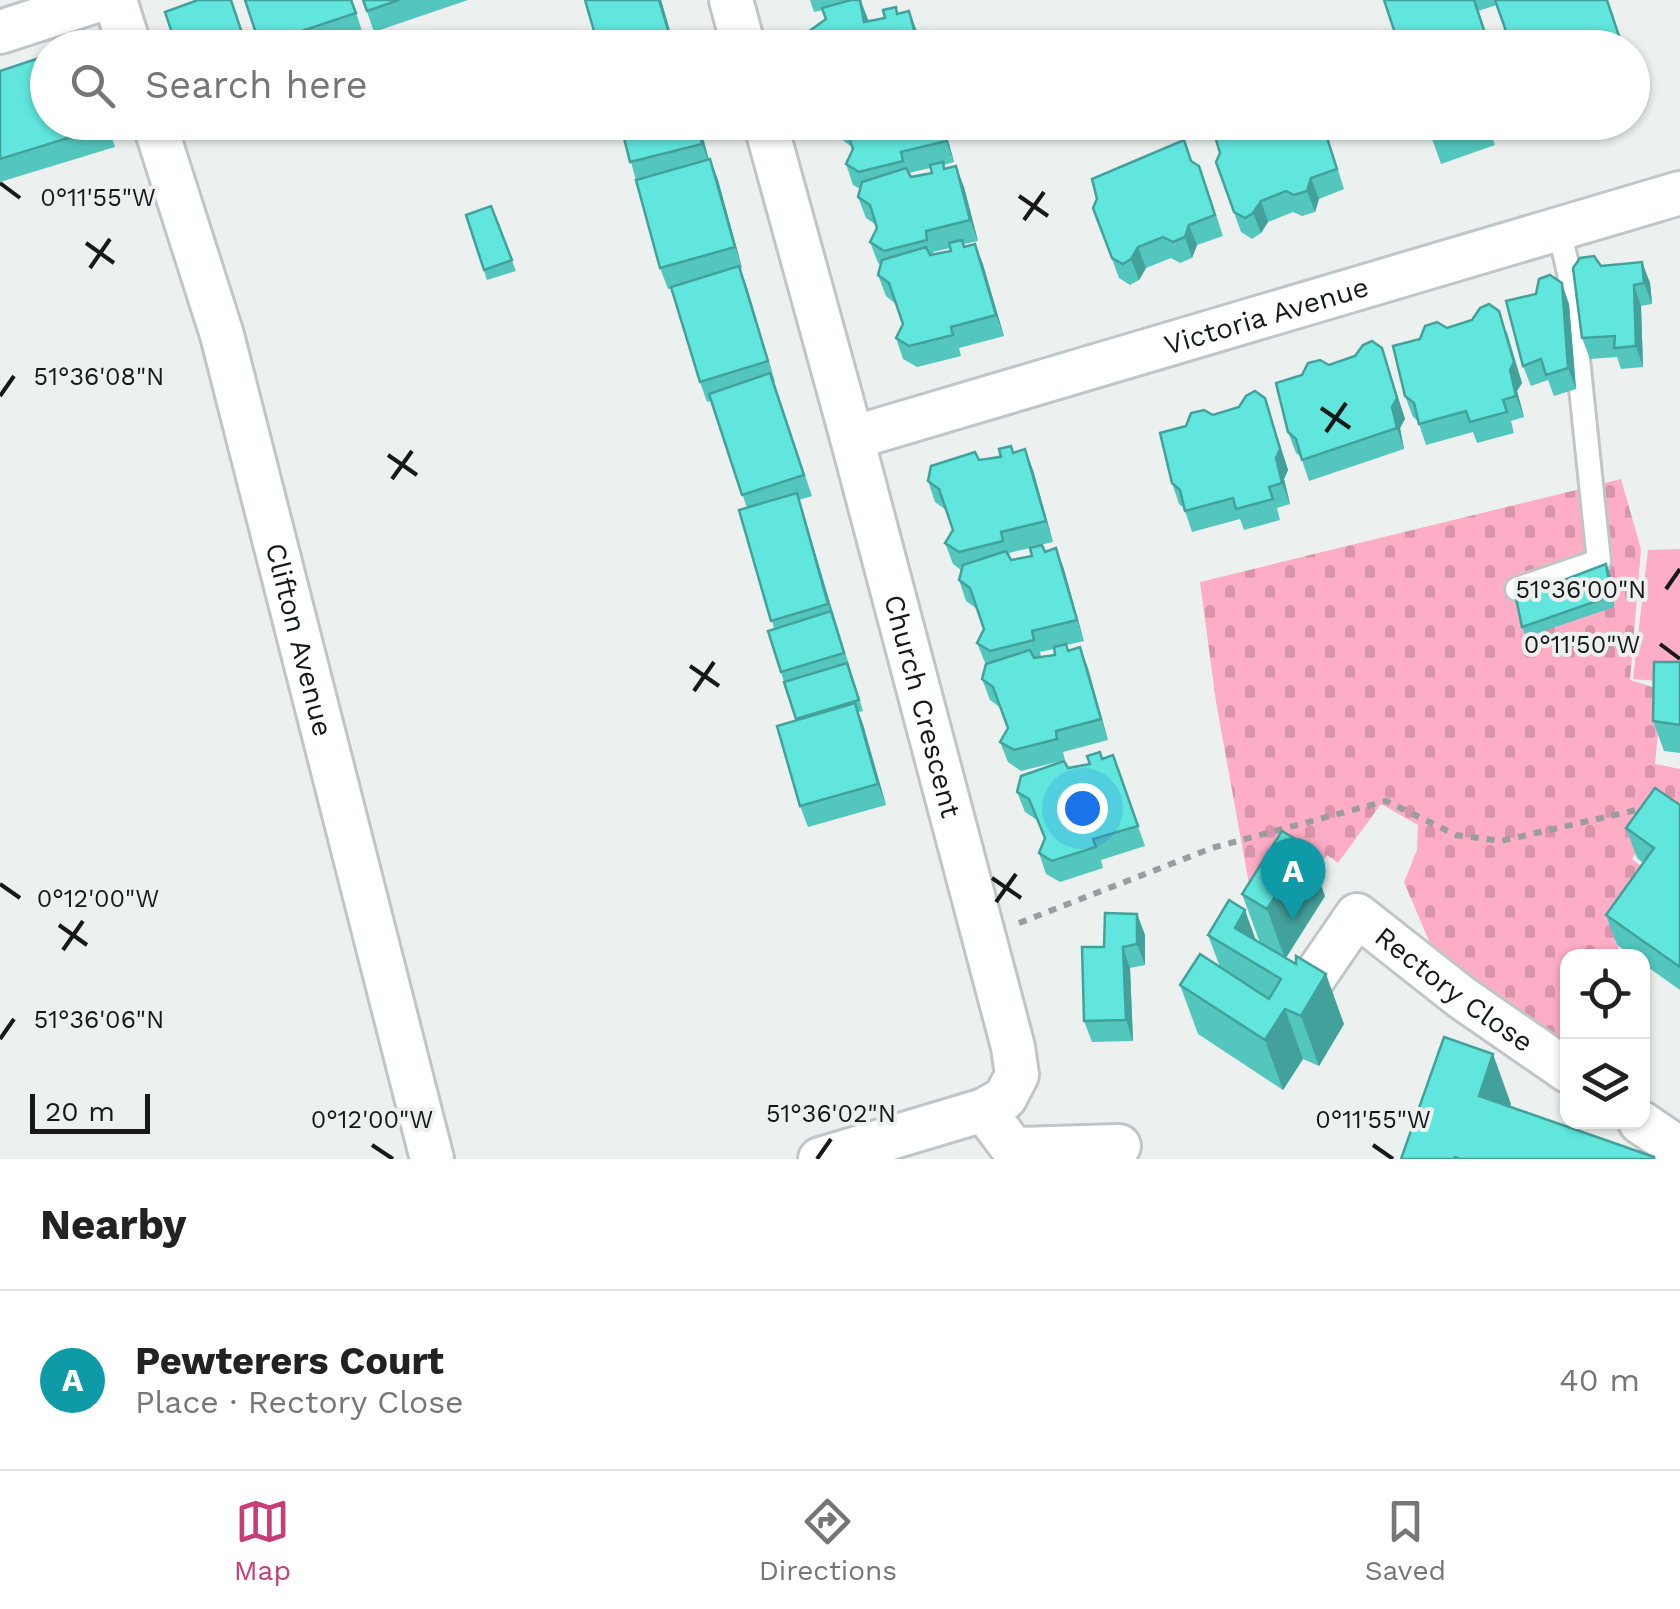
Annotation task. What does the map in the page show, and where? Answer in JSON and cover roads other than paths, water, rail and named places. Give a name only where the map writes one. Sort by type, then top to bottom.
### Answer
[{"type":"street","points":[[0,32],[99,0]]},
{"type":"street","points":[[115,0],[124,30]]},
{"type":"street","points":[[731,0],[739,30]]},
{"type":"street","name":"Clifton Avenue","points":[[160,140],[222,335],[432,1159]]},
{"type":"street","name":"Church Crescent","points":[[770,140],[986,936],[1017,1075],[1006,1098],[984,1110],[820,1159]]},
{"type":"street","name":"Victoria Avenue","points":[[852,438],[1680,194]]},
{"type":"street","name":"Rectory Close","points":[[1313,979],[1357,915],[1461,996],[1560,1065]]},
{"type":"street","points":[[984,1110],[1013,1149],[1118,1146]]},
{"type":"street","points":[[1650,1129],[1680,1149]]},
{"type":"lane","points":[[1517,589],[1599,560],[1569,273],[1559,229]]},
{"type":"place","name":"Pewterers Court","points":[[1293,920]]}]
